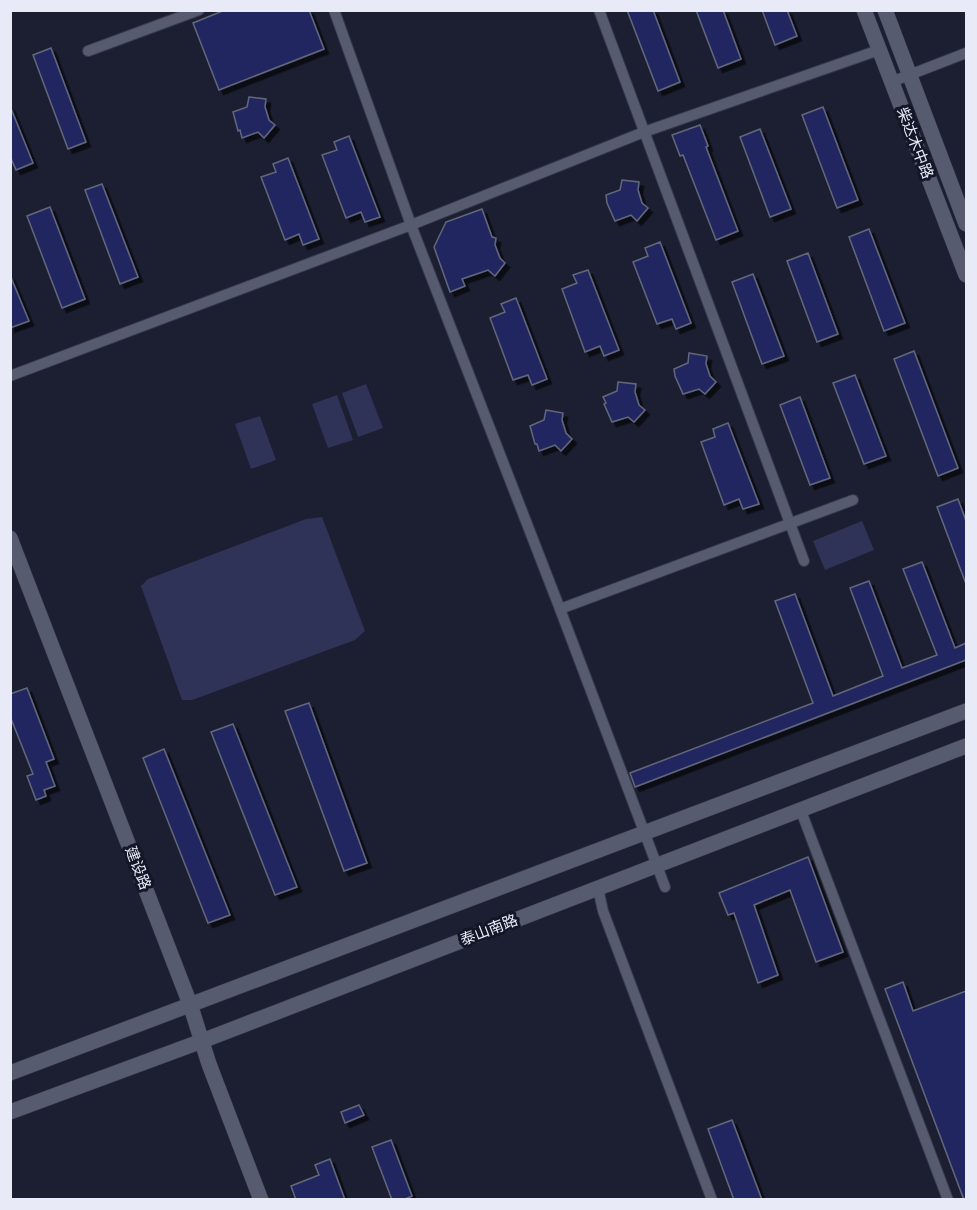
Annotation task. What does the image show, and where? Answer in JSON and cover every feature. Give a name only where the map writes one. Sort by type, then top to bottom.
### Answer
[{"type":"street","points":[[88,51],[199,10]]},
{"type":"street","points":[[334,10],[411,225],[665,887]]},
{"type":"street","points":[[599,10],[804,561]]},
{"type":"street","name":"柴达木中路","points":[[864,10],[966,276]]},
{"type":"street","name":"柴达木中路","points":[[885,10],[966,224]]},
{"type":"street","points":[[10,376],[411,225],[644,132],[879,50]]},
{"type":"street","points":[[891,82],[966,53]]},
{"type":"street","points":[[560,609],[853,500]]},
{"type":"street","name":"建设路","points":[[10,538],[190,1004],[261,1200]]},
{"type":"street","points":[[10,1073],[966,711]]},
{"type":"street","name":"泰山南路","points":[[10,1112],[202,1041],[966,746]]},
{"type":"street","points":[[801,811],[948,1200]]},
{"type":"street","points":[[598,888],[603,911],[712,1200]]},
{"type":"shaded area","points":[[366,384],[383,428],[358,437],[342,393]]},
{"type":"shaded area","points":[[337,395],[353,440],[328,448],[312,404]]},
{"type":"shaded area","points":[[260,416],[276,460],[251,469],[235,424]]},
{"type":"shaded area","points":[[322,517],[365,631],[355,640],[192,700],[182,700],[141,586],[148,579],[306,519]]},
{"type":"shaded area","points":[[862,521],[874,550],[825,570],[813,541]]},
{"type":"building","points":[[225,10],[309,10],[324,49],[219,90],[193,23]]},
{"type":"building","points":[[627,10],[653,10],[680,82],[658,91]]},
{"type":"building","points":[[696,10],[723,10],[741,59],[718,68]]},
{"type":"building","points":[[762,10],[787,10],[797,36],[775,45]]},
{"type":"building","points":[[51,48],[86,142],[68,149],[33,55]]},
{"type":"building","points":[[249,97],[266,99],[265,107],[269,120],[275,125],[264,138],[258,132],[242,138],[240,130],[238,131],[233,112],[247,107]]},
{"type":"building","points":[[10,106],[33,163],[16,170],[10,156]]},
{"type":"building","points":[[823,107],[858,200],[837,208],[802,115]]},
{"type":"building","points":[[700,125],[738,231],[716,240],[683,155],[680,156],[672,135]]},
{"type":"building","points":[[760,129],[791,209],[770,217],[740,137]]},
{"type":"building","points":[[349,136],[380,217],[365,222],[361,212],[346,218],[322,155],[337,150],[334,142]]},
{"type":"building","points":[[288,158],[319,239],[303,245],[299,234],[285,240],[261,177],[276,172],[273,164]]},
{"type":"building","points":[[622,180],[639,182],[638,190],[642,203],[648,208],[637,221],[631,215],[615,221],[607,203],[606,195],[620,190]]},
{"type":"building","points":[[102,184],[138,277],[120,284],[85,190]]},
{"type":"building","points":[[50,207],[85,299],[62,308],[27,216]]},
{"type":"building","points":[[482,209],[492,237],[496,238],[495,245],[500,258],[505,263],[495,276],[488,270],[462,279],[465,286],[450,292],[434,247],[446,222]]},
{"type":"building","points":[[869,229],[905,323],[884,331],[849,237]]},
{"type":"building","points":[[660,242],[691,323],[676,329],[672,319],[657,324],[633,262],[648,256],[645,248]]},
{"type":"building","points":[[808,253],[838,334],[817,342],[787,261]]},
{"type":"building","points":[[588,270],[619,350],[604,356],[600,346],[585,352],[562,289],[577,283],[573,275]]},
{"type":"building","points":[[753,274],[784,356],[762,364],[732,282]]},
{"type":"building","points":[[10,275],[29,321],[10,328]]},
{"type":"building","points":[[516,298],[547,379],[532,385],[528,375],[513,380],[490,318],[505,312],[501,304]]},
{"type":"building","points":[[914,351],[958,468],[938,476],[894,359]]},
{"type":"building","points":[[689,353],[707,356],[706,364],[710,376],[716,382],[705,394],[699,389],[683,394],[675,376],[674,369],[688,363]]},
{"type":"building","points":[[855,375],[886,456],[864,464],[833,383]]},
{"type":"building","points":[[618,382],[636,384],[635,392],[639,405],[645,410],[634,422],[628,417],[612,422],[604,404],[606,403],[603,397],[617,391]]},
{"type":"building","points":[[800,397],[830,478],[810,485],[780,405]]},
{"type":"building","points":[[546,410],[563,413],[562,420],[566,433],[572,439],[561,451],[555,445],[539,451],[535,444],[530,426],[544,420]]},
{"type":"building","points":[[728,423],[759,504],[743,509],[739,499],[724,505],[701,442],[715,437],[713,429]]},
{"type":"building","points":[[958,499],[966,521],[966,584],[937,507]]},
{"type":"building","points":[[922,562],[955,648],[966,643],[966,660],[635,787],[630,773],[813,703],[775,601],[795,594],[833,696],[883,676],[850,588],[869,581],[902,668],[937,655],[903,569]]},
{"type":"building","points":[[27,688],[54,759],[46,762],[55,786],[44,790],[46,796],[36,800],[27,776],[33,774],[10,716],[10,694]]},
{"type":"building","points":[[309,703],[367,863],[344,871],[285,711]]},
{"type":"building","points":[[233,724],[297,887],[275,895],[211,732]]},
{"type":"building","points":[[164,749],[230,915],[208,923],[143,758]]},
{"type":"building","points":[[808,857],[843,952],[816,962],[790,890],[754,905],[778,975],[758,983],[734,913],[728,915],[719,893]]},
{"type":"building","points":[[903,982],[913,1011],[966,991],[966,1200],[964,1200],[885,989]]},
{"type":"building","points":[[359,1105],[364,1115],[345,1123],[341,1112]]},
{"type":"building","points":[[732,1120],[762,1200],[734,1200],[708,1129]]},
{"type":"building","points":[[391,1140],[412,1196],[403,1200],[392,1200],[372,1147]]},
{"type":"building","points":[[330,1159],[345,1200],[296,1200],[291,1186],[319,1175],[315,1165]]}]
